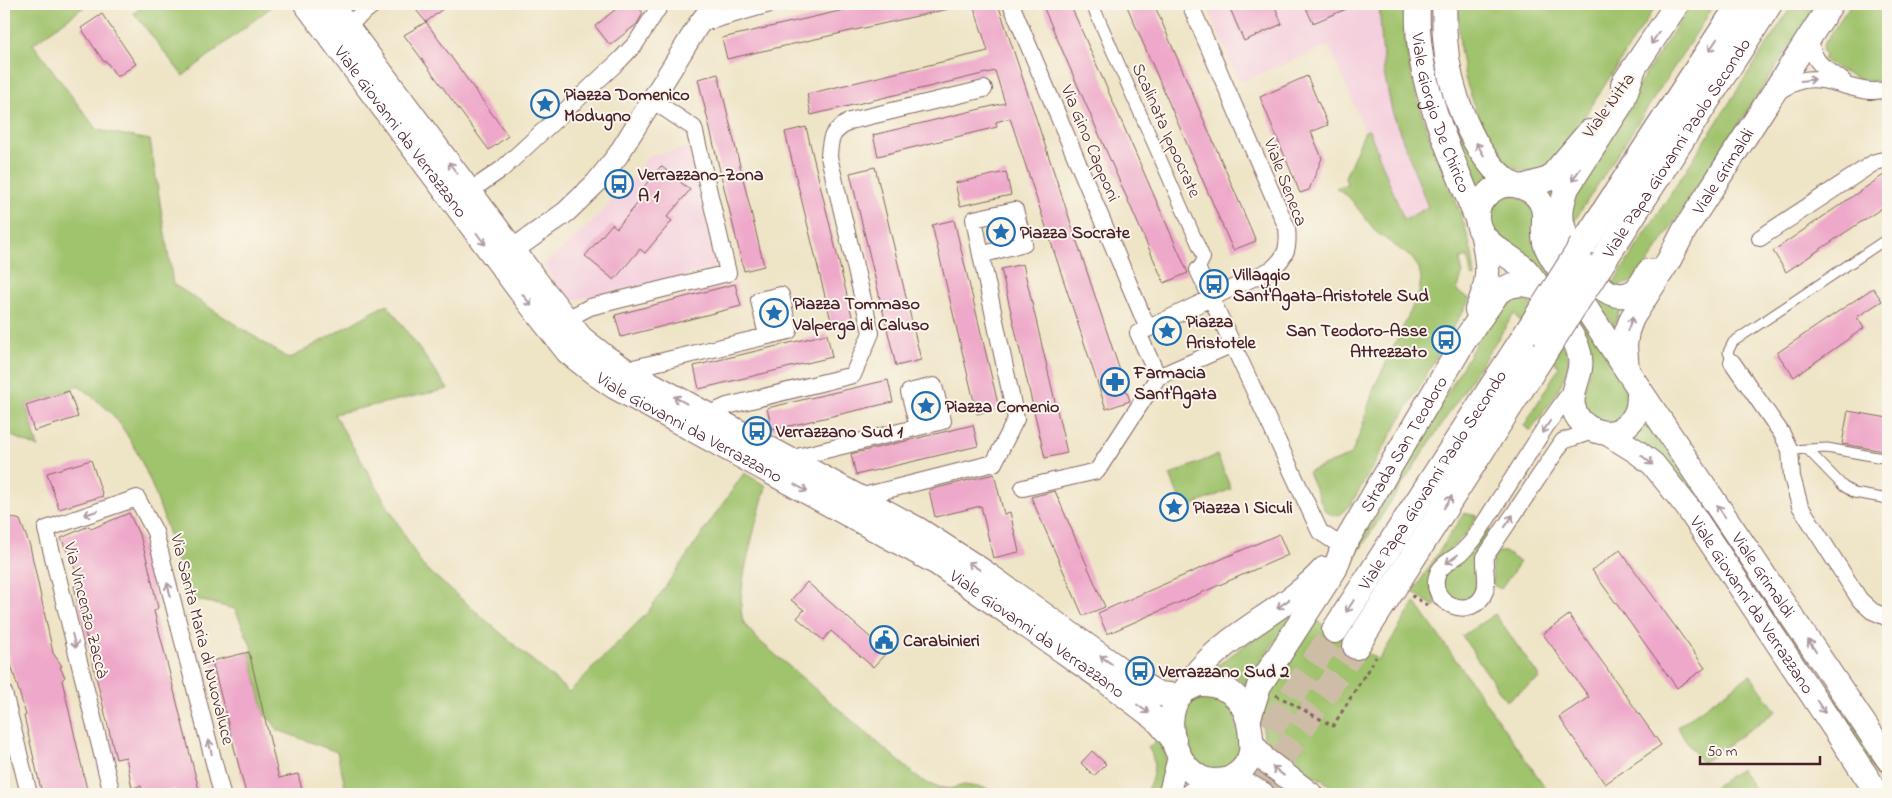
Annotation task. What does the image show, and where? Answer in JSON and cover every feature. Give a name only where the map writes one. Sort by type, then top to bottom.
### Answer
[{"type":"main road","name":"Viale Giovanni da Verrazzano","points":[[306,4],[339,32],[470,191],[505,255],[572,336],[596,374],[614,386],[937,563],[1111,685],[1157,720],[1176,747]]},
{"type":"main road","name":"Viale Giovanni da Verrazzano","points":[[330,4],[339,32],[505,255],[572,336],[625,370],[919,530],[984,572],[1139,683],[1159,694],[1183,692]]},
{"type":"main road","name":"Viale Giorgio De Chirico","points":[[1418,4],[1417,21],[1420,58],[1432,104],[1480,228],[1488,263],[1488,281],[1485,292],[1464,341]]},
{"type":"main road","points":[[1444,4],[1445,40],[1452,83],[1467,127],[1486,160],[1496,171],[1537,197],[1543,208],[1546,246],[1633,381],[1639,407],[1634,419],[1625,427],[1600,432]]},
{"type":"main road","name":"Viale Nitta","points":[[1480,228],[1480,203],[1493,190],[1501,186],[1517,186],[1550,180],[1633,71],[1677,4]]},
{"type":"main road","name":"Viale Papa Giovanni Paolo Secondo","points":[[1335,630],[1740,4]]},
{"type":"main road","name":"Viale Papa Giovanni Paolo Secondo","points":[[1367,650],[1544,352],[1769,4]]},
{"type":"main road","name":"Viale Grimaldi","points":[[1831,4],[1684,231],[1669,260],[1632,318],[1627,331],[1625,346],[1633,381],[1888,759]]},
{"type":"main road","points":[[1633,71],[1622,103],[1567,188],[1561,210],[1563,227],[1578,260],[1588,274],[1600,287],[1616,295],[1633,292],[1660,253],[1684,231]]},
{"type":"main road","name":"Viale Giovanni da Verrazzano","points":[[1480,228],[1527,271],[1577,344],[1581,361],[1572,403],[1576,414],[1583,424],[1636,451],[1653,464],[1688,508],[1878,794]]},
{"type":"main road","points":[[1464,341],[1500,291],[1510,286],[1522,284],[1538,287]]},
{"type":"main road","name":"Strada San Teodoro","points":[[1248,718],[1259,686],[1335,569],[1343,547],[1464,341]]},
{"type":"main road","name":"Strada San Teodoro","points":[[1183,692],[1198,671],[1220,650],[1297,594],[1316,577],[1343,547]]},
{"type":"main road","points":[[1223,780],[1244,767],[1249,758],[1251,742],[1248,718],[1236,696],[1222,687],[1213,684],[1200,684],[1183,692],[1172,718],[1176,747],[1186,768],[1196,776],[1206,780],[1223,780],[1246,786],[1262,794]]},
{"type":"main road","points":[[1251,742],[1264,759],[1310,794]]},
{"type":"street","points":[[339,32],[374,4]]},
{"type":"street","points":[[470,191],[502,169],[620,60],[636,43],[661,4]]},
{"type":"street","points":[[505,255],[566,212],[590,190],[618,154],[699,24],[714,4]]},
{"type":"street","points":[[699,24],[770,4]]},
{"type":"street","name":"Via Gino Capponi","points":[[1011,4],[1148,328]]},
{"type":"street","name":"Scalinata Ippocrate","points":[[1092,4],[1204,258],[1198,270]]},
{"type":"street","name":"Viale Seneca","points":[[1148,328],[1272,269],[1282,261],[1287,249],[1288,238],[1286,228],[1190,4]]},
{"type":"street","points":[[1809,38],[1813,55],[1817,62],[1849,86]]},
{"type":"street","points":[[1770,96],[1802,80],[1814,79],[1826,80],[1869,91],[1888,89]]},
{"type":"street","points":[[707,415],[727,406],[853,375],[871,333],[829,157],[830,142],[834,131],[850,121],[984,89]]},
{"type":"street","points":[[572,336],[590,307],[728,273],[694,128],[652,100]]},
{"type":"street","points":[[1760,238],[1876,162],[1888,159]]},
{"type":"street","points":[[859,498],[994,464],[1016,419],[981,255]]},
{"type":"street","points":[[1198,270],[1320,532],[1343,547]]},
{"type":"street","points":[[1148,328],[1138,333],[1158,378]]},
{"type":"street","points":[[625,370],[762,337]]},
{"type":"street","points":[[1023,488],[1097,471],[1158,378],[1233,344]]},
{"type":"street","points":[[1732,362],[1782,434],[1790,450],[1792,477],[1800,506],[1860,600],[1872,611],[1888,618]]},
{"type":"street","points":[[1574,387],[1546,426],[1474,539],[1440,568],[1436,586],[1440,598],[1444,602],[1450,606],[1462,608],[1479,600],[1485,590],[1485,557],[1563,440],[1600,432]]},
{"type":"street","points":[[789,458],[912,429]]},
{"type":"street","name":"Via Vincenzo Zaccà","points":[[112,794],[46,529],[137,498]]},
{"type":"street","name":"Via Santa Maria di Nuovaluce","points":[[137,498],[155,532],[222,794]]},
{"type":"street","points":[[4,692],[29,794]]},
{"type":"street","points":[[1169,794],[1176,747]]},
{"type":"street","points":[[1190,794],[1223,780]]},
{"type":"lane","points":[[1732,362],[1728,352],[1733,342],[1888,238]]},
{"type":"lane","points":[[1790,450],[1827,448],[1888,459]]},
{"type":"lane","points":[[1807,449],[1843,486],[1854,493],[1888,499]]},
{"type":"path","points":[[1408,604],[1413,596]]},
{"type":"path","points":[[1273,693],[1333,726],[1367,650]]},
{"type":"shaded area","points":[[1206,4],[1399,4],[1401,63],[1459,226],[1405,221],[1369,130],[1365,131],[1329,46],[1239,82]]},
{"type":"shaded area","points":[[688,148],[716,268],[569,301],[543,266],[592,222],[632,180],[648,156]]},
{"type":"green space","points":[[4,4],[88,4],[33,44],[97,130],[150,140],[173,284],[289,359],[387,304],[448,389],[334,414],[422,565],[569,692],[648,612],[744,473],[766,486],[748,556],[741,595],[741,611],[747,627],[756,638],[921,780],[936,787],[950,789],[964,785],[985,788],[1001,794],[347,794],[337,752],[278,730],[270,719],[264,715],[249,652],[253,650],[235,609],[186,597],[174,551],[149,478],[126,434],[113,415],[78,385],[69,391],[26,405],[38,447],[4,433]]},
{"type":"green space","points":[[146,4],[275,4],[183,76],[134,13]]},
{"type":"green space","points":[[1379,4],[1405,4],[1406,46],[1414,87],[1427,128],[1463,221],[1471,249],[1475,277],[1471,276],[1468,257],[1460,259],[1462,275],[1457,291],[1470,299],[1351,504],[1339,515],[1334,516],[1325,511],[1308,472],[1351,455],[1361,431],[1374,388],[1419,293],[1421,278],[1419,268],[1412,258],[1376,232],[1349,197],[1336,188],[1347,184],[1345,177],[1365,131],[1369,130],[1404,220],[1428,207],[1392,111],[1384,73]]},
{"type":"green space","points":[[1458,4],[1657,4],[1561,153],[1551,165],[1533,173],[1512,168],[1501,158],[1478,116],[1465,78],[1460,48]]},
{"type":"green space","points":[[1691,4],[1715,4],[1569,229],[1573,186]]},
{"type":"green space","points":[[1793,4],[1817,4],[1636,281],[1610,288]]},
{"type":"green space","points":[[1851,4],[1888,4],[1888,79],[1879,81],[1862,80],[1823,59],[1825,56],[1822,50],[1823,45]]},
{"type":"green space","points":[[1444,88],[1493,178],[1477,192],[1441,96],[1441,91]]},
{"type":"green space","points":[[1548,192],[1557,192],[1558,229],[1630,299],[1619,312],[1614,327],[1555,240]]},
{"type":"green space","points":[[1512,194],[1529,203],[1627,387],[1627,411],[1615,422],[1601,422],[1588,413],[1583,397],[1589,374],[1490,230],[1488,210],[1495,199]]},
{"type":"green space","points":[[1516,297],[1525,298],[1566,351],[1568,360],[1567,370],[1557,392],[1531,431],[1524,426],[1559,367],[1514,314],[1314,619],[1379,660],[1415,602],[1550,794],[1342,794],[1322,780],[1278,756],[1264,737],[1261,715],[1266,687],[1374,519],[1499,304]]},
{"type":"green space","points":[[1646,414],[1706,506],[1704,509],[1701,510],[1634,440],[1632,433]]},
{"type":"green space","points":[[1217,455],[1231,489],[1184,509],[1170,475]]},
{"type":"green space","points":[[1464,513],[1477,516],[1466,534],[1440,558],[1435,607],[1413,592]]},
{"type":"green space","points":[[1715,519],[1719,524],[1888,776],[1888,794],[1710,521]]},
{"type":"green space","points":[[1487,529],[1492,532],[1479,586],[1471,596],[1459,601],[1445,592],[1443,579],[1450,568]]},
{"type":"green space","points":[[1499,552],[1505,552],[1520,562],[1501,589],[1493,585],[1493,557]]},
{"type":"green space","points":[[1297,607],[1246,685],[1234,675],[1211,670]]},
{"type":"green space","points":[[1495,614],[1540,678],[1506,701],[1462,636]]},
{"type":"green space","points":[[1750,675],[1776,711],[1702,763],[1677,727]]},
{"type":"green space","points":[[1216,694],[1234,711],[1241,750],[1237,759],[1222,770],[1211,770],[1195,760],[1188,749],[1183,732],[1184,714],[1191,700],[1199,695]]},
{"type":"green space","points":[[1159,740],[1166,760],[1163,781],[1158,794],[1144,794],[1154,771],[1153,759],[1148,747]]},
{"type":"green space","points":[[1256,764],[1294,794],[1277,794],[1248,777]]},
{"type":"green space","points":[[1740,769],[1758,794],[1704,794]]},
{"type":"building","points":[[411,4],[449,4],[426,22]]},
{"type":"building","points":[[622,4],[636,4],[643,13],[637,24],[610,45],[595,26]]},
{"type":"building","points":[[870,4],[947,4],[948,9],[727,59],[722,38]]},
{"type":"building","points":[[973,4],[998,4],[1130,401],[1106,409],[1010,118],[996,122],[997,127],[878,156],[873,135],[1005,103],[995,71],[811,115],[807,94],[988,51]]},
{"type":"building","points":[[1042,4],[1070,4],[1188,273],[1164,283]]},
{"type":"building","points":[[1126,4],[1154,4],[1256,241],[1233,250]]},
{"type":"building","points":[[1228,4],[1274,4],[1282,24],[1244,41]]},
{"type":"building","points":[[1304,4],[1358,4],[1313,23]]},
{"type":"building","points":[[102,14],[136,64],[117,77],[106,61],[104,62],[81,28]]},
{"type":"building","points":[[426,22],[508,136],[489,150],[404,35]]},
{"type":"building","points":[[718,74],[764,266],[744,271],[698,79]]},
{"type":"building","points":[[1307,76],[1328,125],[1311,132],[1322,158],[1309,190],[1300,193],[1260,97]]},
{"type":"building","points":[[806,127],[853,320],[832,325],[785,132]]},
{"type":"building","points":[[661,166],[690,190],[667,217],[672,221],[645,253],[640,249],[614,280],[585,256],[612,224],[617,228],[642,198],[638,194]]},
{"type":"building","points":[[875,167],[921,360],[896,366],[850,173]]},
{"type":"building","points":[[1006,172],[1011,195],[960,206],[955,183]]},
{"type":"building","points":[[1888,172],[1888,204],[1786,272],[1773,251]]},
{"type":"building","points":[[954,220],[999,408],[977,414],[932,225]]},
{"type":"building","points":[[1023,264],[1067,453],[1045,458],[1001,269]]},
{"type":"building","points":[[735,284],[741,306],[621,337],[615,315]]},
{"type":"building","points":[[1873,288],[1882,301],[1857,317],[1864,328],[1794,377],[1777,353]]},
{"type":"building","points":[[827,334],[832,357],[699,389],[694,366]]},
{"type":"building","points":[[888,380],[893,402],[772,430],[767,408]]},
{"type":"building","points":[[69,391],[78,417],[34,431],[26,405]]},
{"type":"building","points":[[1848,411],[1888,418],[1888,437],[1884,451],[1842,444]]},
{"type":"building","points":[[973,425],[978,446],[856,475],[851,454]]},
{"type":"building","points":[[91,460],[103,496],[59,509],[47,473]]},
{"type":"building","points":[[994,474],[1004,514],[1010,512],[1019,552],[993,558],[981,506],[935,517],[929,490]]},
{"type":"building","points":[[1055,491],[1105,607],[1083,616],[1031,497]]},
{"type":"building","points":[[129,513],[141,539],[148,564],[158,608],[154,611],[200,794],[176,794],[175,789],[144,794],[141,786],[132,788],[126,757],[116,759],[74,586],[81,582],[61,538],[89,526],[91,529]]},
{"type":"building","points":[[4,515],[20,520],[30,546],[53,653],[62,666],[60,667],[65,677],[62,680],[88,794],[42,794],[24,716],[26,715],[4,641]]},
{"type":"building","points":[[1279,534],[1288,555],[1107,634],[1098,613]]},
{"type":"building","points":[[1620,550],[1705,668],[1677,688],[1592,570]]},
{"type":"building","points":[[807,582],[887,652],[873,667],[831,631],[823,640],[797,618],[804,610],[791,600]]},
{"type":"building","points":[[1569,615],[1661,745],[1605,784],[1559,717],[1589,697],[1543,634]]},
{"type":"building","points":[[249,652],[279,778],[298,774],[303,794],[246,794],[212,661]]},
{"type":"building","points":[[1092,751],[1106,764],[1094,776],[1081,763]]},
{"type":"tunnel","points":[[1228,794],[1335,630]]},
{"type":"tunnel","points":[[1258,794],[1356,646]]},
{"type":"place","name":"Piazza Domenico Modugno","points":[[545,104]]},
{"type":"place","name":"Verrazzano-Zona A 1","points":[[619,184]]},
{"type":"place","name":"Piazza Socrate","points":[[1001,232]]},
{"type":"place","name":"Villaggio Sant'Agata-Aristotele Sud","points":[[1214,284]]},
{"type":"place","name":"Piazza Tommaso Valperga di Caluso","points":[[774,313]]},
{"type":"place","name":"Piazza Aristotele","points":[[1167,331]]},
{"type":"place","name":"San Teodoro-Asse Attrezzato","points":[[1446,340]]},
{"type":"place","name":"Farmacia Sant'Agata","points":[[1115,382]]},
{"type":"place","name":"Piazza Comenio","points":[[926,406]]},
{"type":"place","name":"Verrazzano Sud 1","points":[[757,431]]},
{"type":"place","name":"Piazza I Siculi","points":[[1174,507]]},
{"type":"place","name":"Carabinieri","points":[[884,640]]},
{"type":"place","name":"Verrazzano Sud 2","points":[[1140,671]]}]
